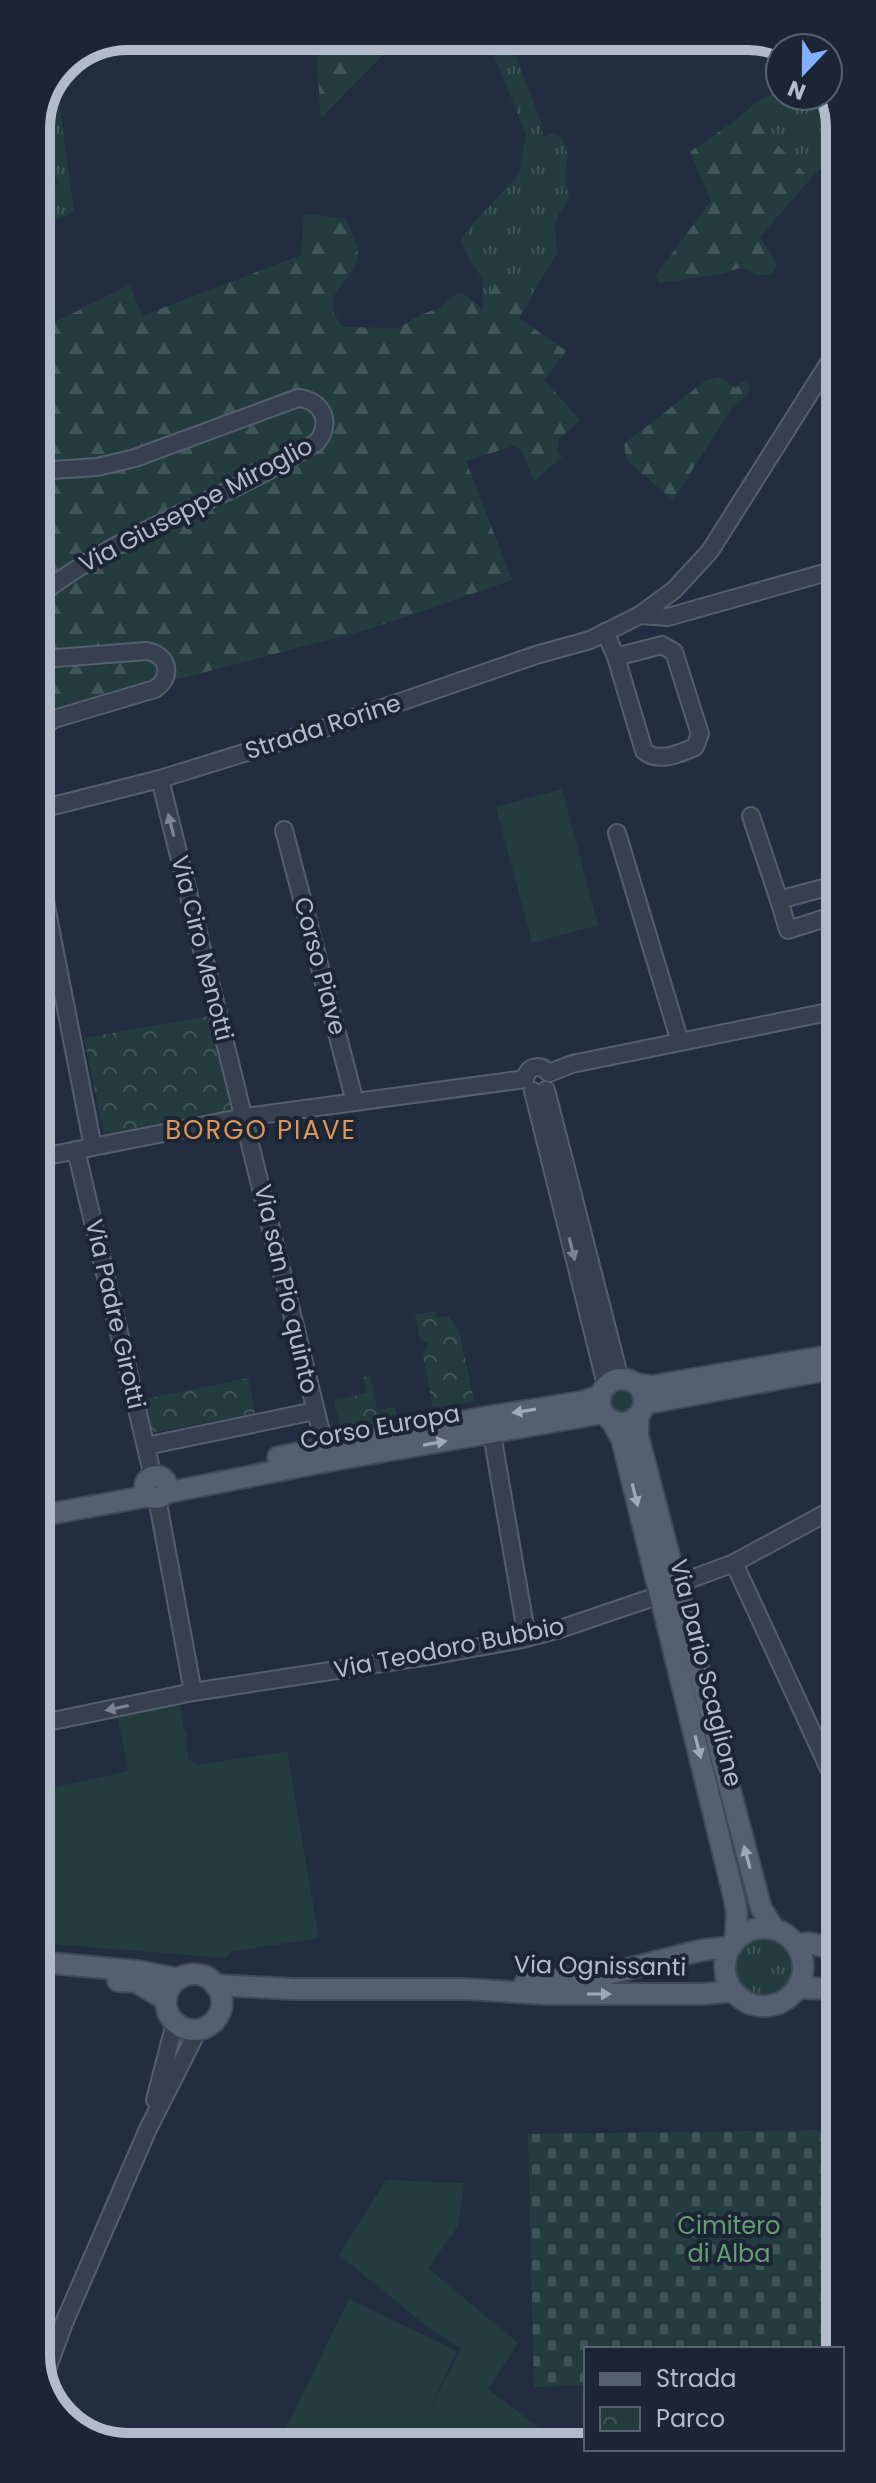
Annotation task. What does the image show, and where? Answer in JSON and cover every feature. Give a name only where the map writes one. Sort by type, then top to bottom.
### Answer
[{"type":"main road","name":"Corso Europa","points":[[326,1454],[492,1434],[652,1386],[826,1356]]},
{"type":"main road","points":[[613,1396],[625,1423],[641,1411],[826,1371]]},
{"type":"main road","name":"Via Dario Scaglione","points":[[733,1944],[737,1913],[668,1590],[638,1436],[642,1390],[613,1396],[622,1440],[668,1590],[761,1908],[774,1929]]},
{"type":"main road","name":"Corso Europa","points":[[50,1513],[486,1417],[613,1396]]},
{"type":"main road","name":"Corso Europa","points":[[50,1501],[156,1488]]},
{"type":"main road","points":[[774,1929],[796,1944],[801,1954],[802,1977],[798,1988],[785,2001],[757,2006],[733,1991],[725,1969],[733,1944],[753,1930],[774,1929]]},
{"type":"main road","name":"Via Ognissanti","points":[[465,1989],[608,1974],[733,1944]]},
{"type":"main road","points":[[796,1944],[826,1947]]},
{"type":"main road","points":[[50,1963],[138,1971],[179,1979]]},
{"type":"main road","points":[[194,1974],[210,1979],[218,1994],[215,2021],[198,2030],[175,2023],[166,2008],[172,1984],[194,1974]]},
{"type":"main road","points":[[50,1975],[136,1982],[166,2000]]},
{"type":"main road","points":[[798,1988],[826,1989]]},
{"type":"main road","name":"Via Ognissanti","points":[[218,1994],[294,1989],[465,1989],[545,1994],[704,1994],[733,1991]]},
{"type":"street","name":"Strada Rorine","points":[[50,807],[160,779],[328,727],[536,655],[590,640],[640,615],[674,590],[710,551],[826,367]]},
{"type":"street","name":"Via Giuseppe Miroglio","points":[[50,470],[97,467],[135,458],[298,398],[306,398],[320,407],[325,422],[316,443],[255,478],[119,544],[50,586]]},
{"type":"street","points":[[640,615],[668,617],[826,572]]},
{"type":"street","points":[[605,632],[616,657],[644,751],[657,758],[695,747],[700,734],[674,652],[662,645],[616,657]]},
{"type":"street","points":[[50,657],[154,652],[164,661],[167,674],[155,689],[50,722]]},
{"type":"street","name":"Via Ciro Menotti","points":[[160,779],[245,1117]]},
{"type":"street","points":[[751,816],[788,930],[826,918]]},
{"type":"street","name":"Corso Piave","points":[[284,830],[355,1102]]},
{"type":"street","points":[[617,833],[680,1042]]},
{"type":"street","points":[[779,900],[826,887]]},
{"type":"street","points":[[50,927],[93,1147]]},
{"type":"street","points":[[50,1156],[245,1117],[538,1083],[572,1064],[826,1012]]},
{"type":"street","name":"Via Dario Scaglione","points":[[538,1083],[613,1396]]},
{"type":"street","name":"Via san Pio quinto","points":[[245,1117],[326,1454]]},
{"type":"street","name":"Via Padre Girotti","points":[[74,1151],[156,1488],[193,1692]]},
{"type":"street","points":[[146,1446],[315,1411]]},
{"type":"street","points":[[492,1434],[527,1638]]},
{"type":"street","name":"Via Teodoro Bubbio","points":[[50,1722],[193,1692],[527,1638],[668,1590],[734,1563],[826,1513]]},
{"type":"street","points":[[734,1563],[826,1762]]},
{"type":"street","points":[[148,2129],[175,2023]]},
{"type":"street","points":[[50,2360],[148,2129],[198,2030]]},
{"type":"street","points":[[50,2354],[54,2350]]},
{"type":"green space","points":[[316,50],[387,50],[321,118]]},
{"type":"green space","points":[[492,50],[513,50],[541,122],[543,137],[555,133],[566,146],[565,178],[569,199],[559,213],[555,226],[557,253],[533,293],[519,280],[483,310],[483,279],[470,261],[461,240],[519,174],[526,134]]},
{"type":"green space","points":[[58,94],[74,212],[50,223],[50,188],[59,184],[50,165],[51,112]]},
{"type":"green space","points":[[764,98],[764,112],[824,112],[826,162],[810,179],[775,142],[757,102]]},
{"type":"green space","points":[[757,102],[775,142],[810,179],[760,237],[777,265],[771,275],[757,275],[740,268],[660,283],[655,276],[711,201],[690,152]]},
{"type":"green space","points":[[304,214],[345,219],[358,255],[355,266],[338,290],[332,305],[343,327],[398,328],[440,308],[454,295],[463,293],[483,310],[501,270],[533,293],[519,318],[566,351],[544,380],[580,420],[559,439],[557,451],[562,457],[534,481],[522,450],[513,446],[466,461],[512,580],[373,628],[125,693],[50,707],[50,324],[130,285],[142,316],[301,255]]},
{"type":"green space","points":[[719,377],[736,388],[742,381],[750,385],[748,395],[732,408],[673,500],[632,465],[626,458],[624,444],[705,381]]},
{"type":"green space","points":[[562,789],[598,925],[532,943],[496,807]]},
{"type":"green space","points":[[214,1015],[238,1111],[104,1135],[84,1038]]},
{"type":"green space","points":[[436,1311],[437,1318],[448,1316],[459,1331],[474,1401],[433,1408],[423,1354],[429,1344],[420,1339],[415,1315]]},
{"type":"green space","points":[[370,1376],[377,1410],[395,1407],[398,1419],[341,1430],[334,1401],[367,1393],[364,1377]]},
{"type":"green space","points":[[248,1378],[255,1413],[152,1433],[145,1399]]},
{"type":"green space","points":[[622,1388],[631,1392],[635,1401],[631,1410],[622,1414],[613,1410],[609,1401],[613,1392]]},
{"type":"green space","points":[[180,1704],[188,1735],[185,1740],[189,1760],[198,1765],[287,1751],[319,1938],[231,1952],[226,1958],[50,1944],[50,1788],[129,1771],[117,1715]]},
{"type":"green space","points":[[764,1938],[785,1946],[793,1967],[785,1988],[764,1996],[743,1988],[735,1967],[743,1946]]},
{"type":"green space","name":"Cimitero di Alba","points":[[826,2130],[826,2347],[584,2347],[584,2385],[534,2387],[528,2134]]},
{"type":"green space","points":[[386,2180],[464,2183],[458,2226],[428,2268],[518,2343],[488,2389],[546,2433],[283,2433],[349,2299],[457,2351],[426,2417],[461,2349],[429,2328],[339,2255]]},
{"type":"district","name":"BORGO PIAVE","points":[[261,1130]]}]
